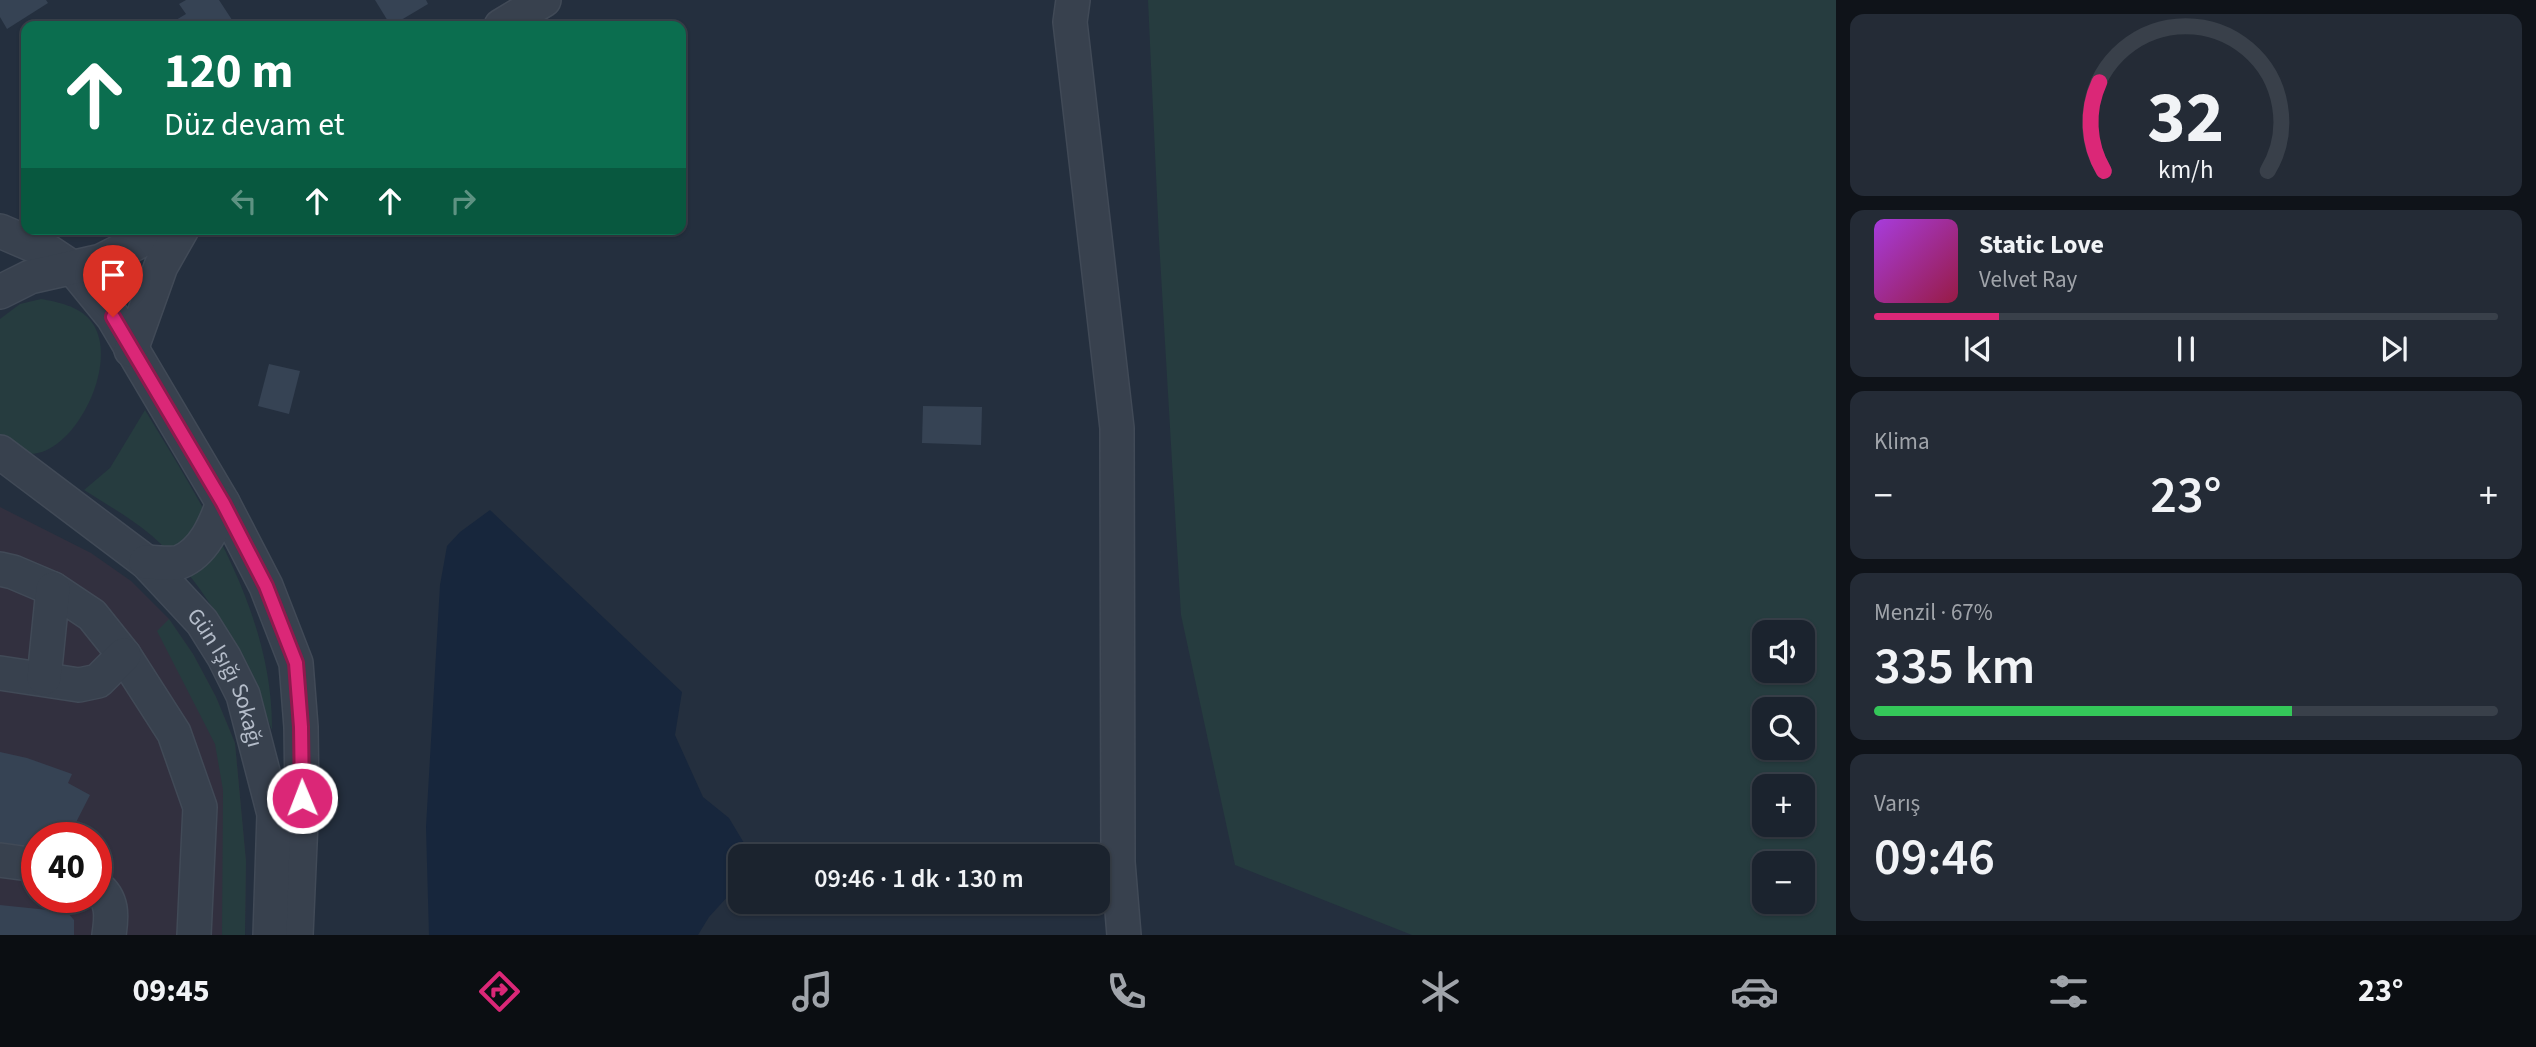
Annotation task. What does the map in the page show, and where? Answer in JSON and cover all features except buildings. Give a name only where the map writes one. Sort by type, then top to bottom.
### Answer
[{"type":"street","points":[[509,21],[544,0]]},
{"type":"street","points":[[1073,0],[1070,22],[1116,428],[1118,862],[1124,935]]},
{"type":"street","points":[[0,230],[50,253],[73,268],[113,317],[223,503],[266,586],[296,663],[301,727],[302,798],[296,935]]},
{"type":"street","points":[[0,292],[30,277],[101,261],[152,235]]},
{"type":"street","points":[[131,349],[161,266],[179,235]]},
{"type":"street","name":"Gün Işığı Sokağı","points":[[0,452],[146,562],[202,622],[224,657],[243,695],[274,814],[270,935]]},
{"type":"street","points":[[146,562],[179,562],[197,550],[214,530],[223,503]]},
{"type":"street","points":[[0,569],[53,589],[92,615],[124,655],[174,733],[200,807],[194,935]]},
{"type":"street","points":[[44,678],[53,589]]},
{"type":"street","points":[[0,673],[79,685],[98,681],[124,655]]},
{"type":"street","points":[[0,860],[21,863]]},
{"type":"street","points":[[109,935],[111,913]]},
{"type":"shaded area","points":[[0,507],[91,553],[131,581],[169,619],[193,654],[216,697],[235,743],[246,861],[245,935],[0,935]]},
{"type":"green space","points":[[1148,0],[1836,0],[1836,935],[1412,935],[1235,865],[1181,615]]},
{"type":"green space","points":[[41,299],[74,308],[90,320],[98,335],[101,353],[99,373],[93,394],[83,413],[57,444],[37,453],[10,453],[0,450],[0,319],[20,304]]},
{"type":"green space","points":[[145,410],[211,523],[248,603],[261,644],[269,687],[272,730],[223,625],[192,578],[151,535],[84,490],[110,468]]},
{"type":"green space","points":[[169,619],[193,654],[216,697],[235,743],[246,861],[245,935],[222,935],[223,790],[215,744],[157,631]]},
{"type":"water","points":[[490,510],[682,692],[675,735],[703,797],[729,818],[744,844],[728,844],[728,896],[709,917],[698,935],[429,935],[426,827],[440,585],[447,546],[460,532]]},
{"type":"route","points":[[113,317],[223,503],[266,586],[296,663],[301,727],[302,798]]}]
